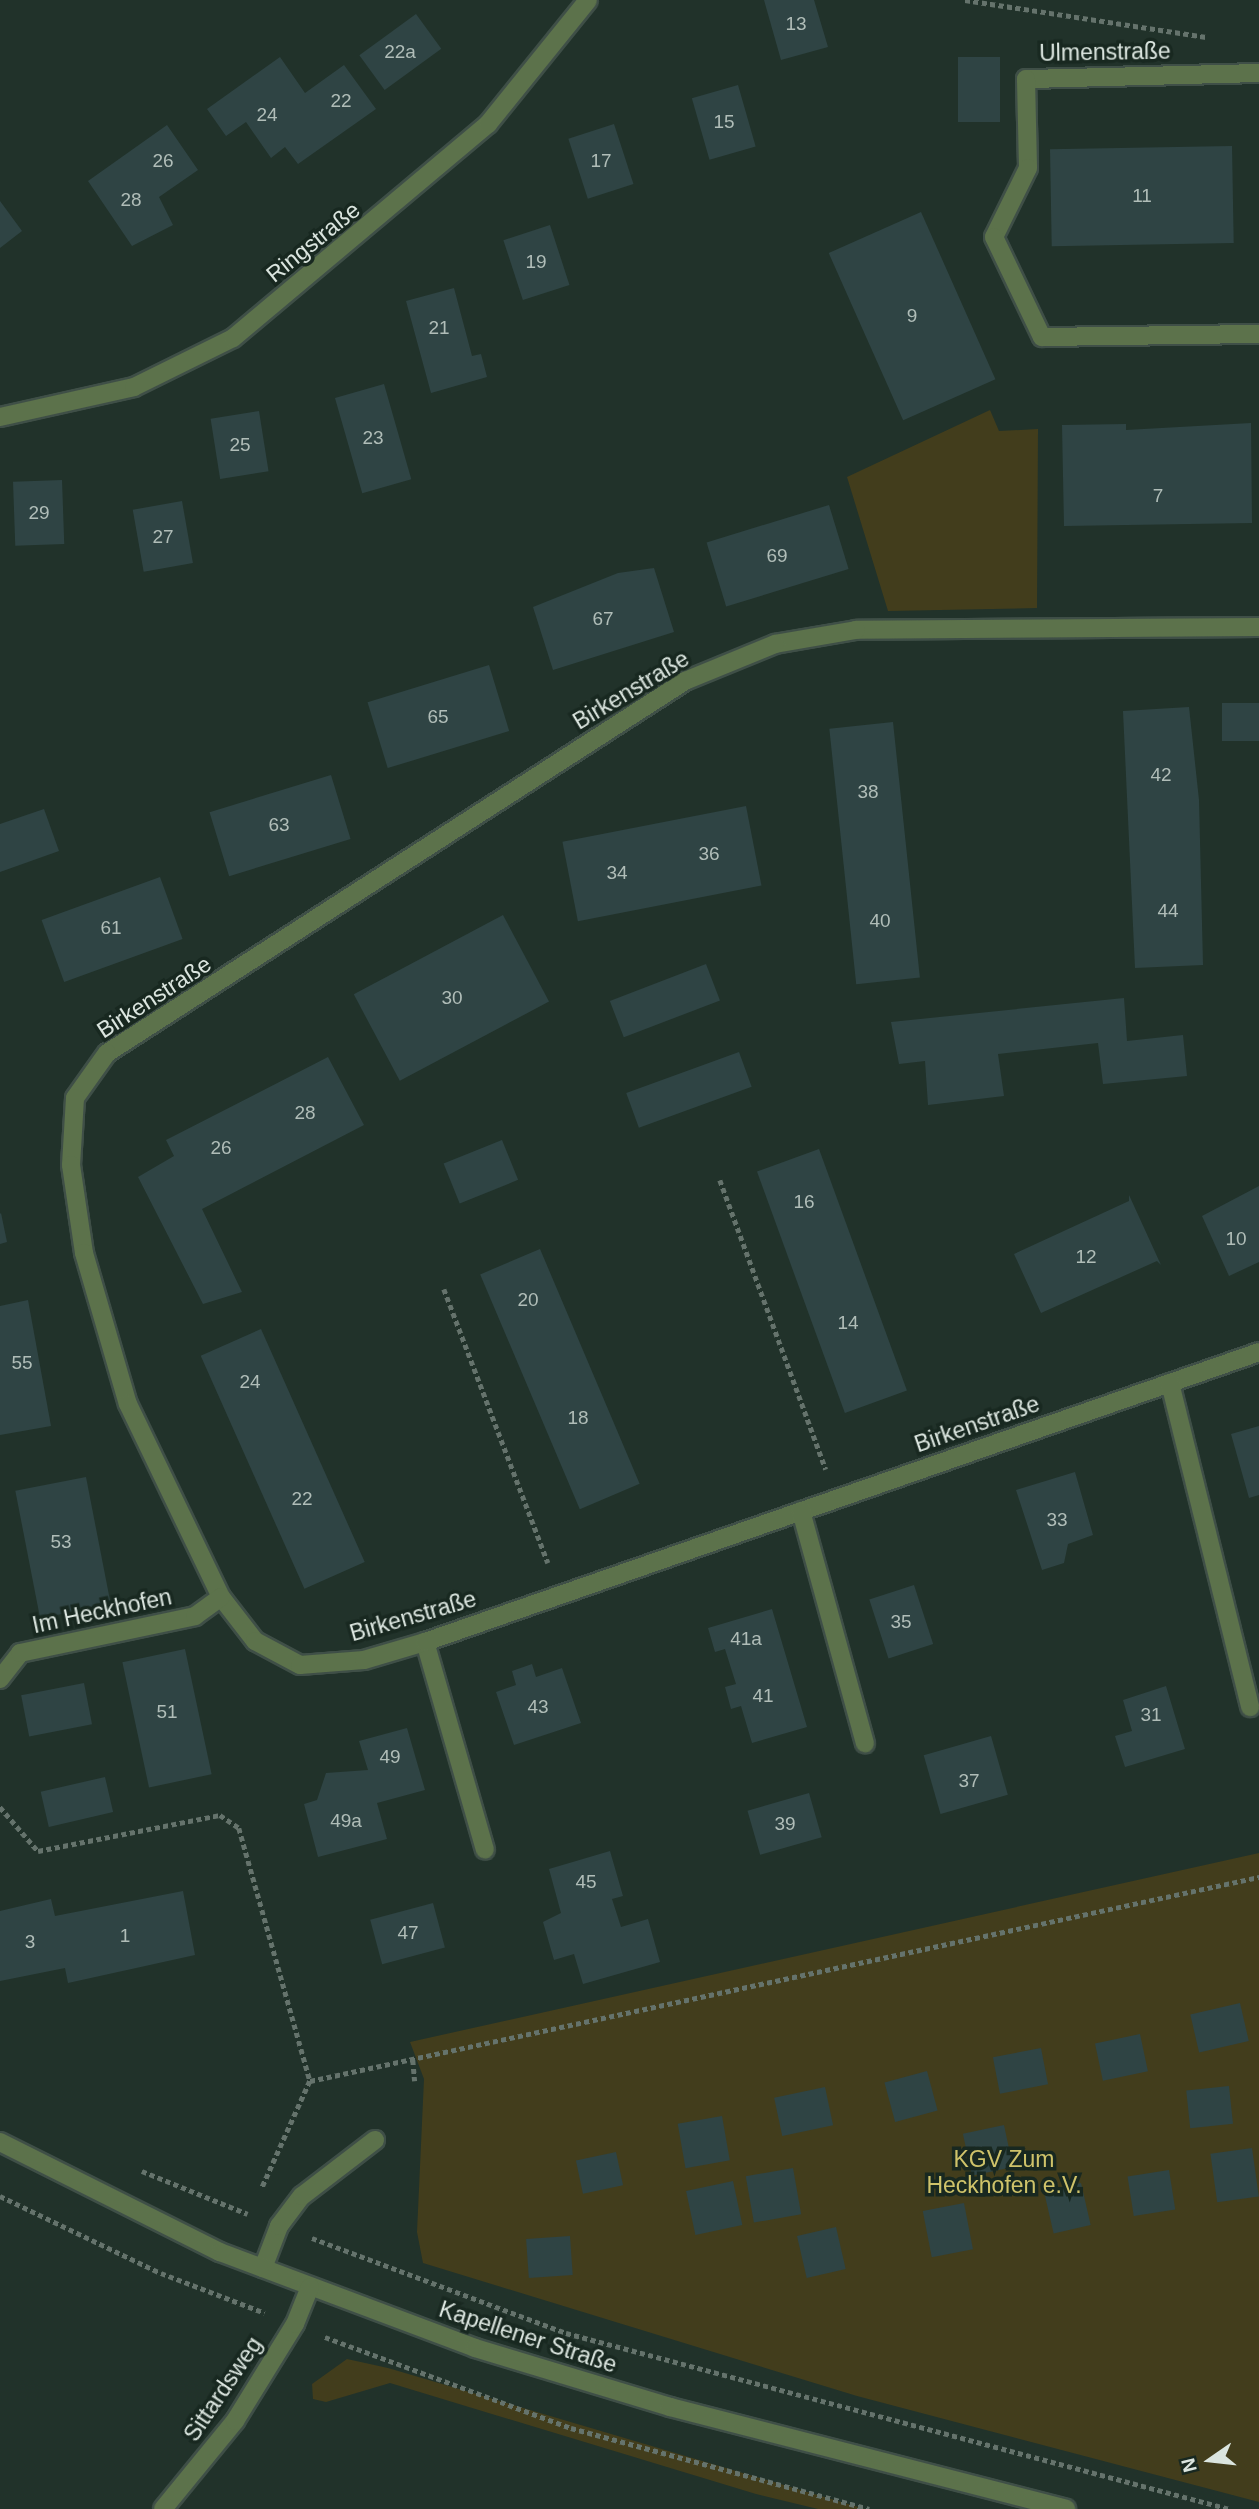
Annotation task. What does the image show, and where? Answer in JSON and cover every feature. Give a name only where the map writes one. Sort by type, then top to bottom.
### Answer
[{"type":"street","name":"Ringstraße","points":[[0,417],[134,387],[233,338],[488,124],[588,0]]},
{"type":"street","name":"Ulmenstraße","points":[[1259,73],[1026,79],[1028,168],[994,236],[1042,337],[1259,334]]},
{"type":"street","name":"Birkenstraße","points":[[1259,627],[856,630],[775,644],[685,681],[107,1053],[75,1097],[71,1165],[84,1253],[128,1404],[220,1597],[256,1641],[300,1665],[364,1660],[425,1642],[1259,1352]]},
{"type":"street","points":[[1170,1383],[1250,1707]]},
{"type":"street","points":[[802,1511],[865,1743]]},
{"type":"street","name":"Im Heckhofen","points":[[0,1679],[20,1653],[195,1616],[220,1597]]},
{"type":"street","points":[[425,1642],[485,1850]]},
{"type":"street","points":[[263,2268],[279,2226],[302,2196],[375,2140]]},
{"type":"street","name":"Kapellener Straße","points":[[0,2142],[263,2268],[475,2348],[670,2407],[1066,2509]]},
{"type":"street","name":"Sittardsweg","points":[[163,2509],[235,2421],[295,2324],[310,2287]]},
{"type":"path","points":[[965,0],[1222,40]]},
{"type":"path","points":[[720,1180],[837,1499]]},
{"type":"path","points":[[444,1289],[561,1596]]},
{"type":"path","points":[[0,1807],[38,1851],[220,1815],[239,1828],[310,2081],[250,2215]]},
{"type":"path","points":[[310,2081],[1259,1877]]},
{"type":"path","points":[[413,2060],[415,2081]]},
{"type":"path","points":[[132,2167],[250,2215],[566,2333],[1230,2509]]},
{"type":"green space","points":[[990,410],[999,431],[1038,429],[1037,608],[888,611],[847,477]]},
{"type":"green space","name":"KGV Zum Heckhofen e.V.","points":[[1259,1853],[1259,2502],[857,2396],[423,2263],[417,2232],[424,2079],[410,2042]]},
{"type":"green space","points":[[347,2359],[388,2368],[865,2509],[818,2509],[756,2494],[390,2383],[326,2402],[313,2399],[312,2384]]},
{"type":"building","points":[[764,0],[814,0],[828,47],[781,60]]},
{"type":"building","points":[[416,14],[441,49],[385,90],[359,55]]},
{"type":"building","points":[[280,57],[305,93],[344,65],[376,109],[298,164],[285,147],[271,158],[246,122],[226,136],[207,109]]},
{"type":"building","points":[[958,57],[1000,57],[1000,122],[958,122]]},
{"type":"building","points":[[738,85],[756,147],[710,160],[692,98]]},
{"type":"building","points":[[614,124],[633,184],[588,199],[568,139]]},
{"type":"building","points":[[167,125],[198,170],[159,197],[173,225],[132,246],[88,181]]},
{"type":"building","points":[[1232,146],[1234,243],[1052,246],[1050,149]]},
{"type":"building","points":[[0,201],[22,231],[0,248]]},
{"type":"building","points":[[921,212],[995,379],[903,420],[829,253]]},
{"type":"building","points":[[550,225],[569,285],[523,300],[503,240]]},
{"type":"building","points":[[454,288],[472,356],[481,354],[487,377],[431,393],[406,301]]},
{"type":"building","points":[[384,384],[411,479],[362,493],[335,398]]},
{"type":"building","points":[[259,411],[269,471],[220,479],[211,419]]},
{"type":"building","points":[[1251,423],[1252,523],[1064,526],[1062,425],[1126,424],[1126,430]]},
{"type":"building","points":[[62,480],[64,544],[15,546],[13,482]]},
{"type":"building","points":[[182,501],[193,563],[144,572],[133,510]]},
{"type":"building","points":[[829,505],[849,569],[726,606],[707,542]]},
{"type":"building","points":[[654,568],[674,632],[553,670],[533,607],[618,573]]},
{"type":"building","points":[[489,665],[509,731],[388,768],[368,702]]},
{"type":"building","points":[[1222,703],[1259,703],[1259,741],[1222,741]]},
{"type":"building","points":[[1189,707],[1199,800],[1203,965],[1135,968],[1123,711]]},
{"type":"building","points":[[893,722],[920,978],[856,984],[829,729]]},
{"type":"building","points":[[331,775],[351,839],[229,876],[210,812]]},
{"type":"building","points":[[746,806],[761,886],[578,921],[562,842]]},
{"type":"building","points":[[44,809],[59,851],[0,872],[0,824]]},
{"type":"building","points":[[160,877],[183,939],[64,982],[42,920]]},
{"type":"building","points":[[503,915],[549,1002],[400,1081],[354,994]]},
{"type":"building","points":[[706,964],[720,1000],[624,1037],[610,1001]]},
{"type":"building","points":[[1124,998],[1127,1041],[1183,1035],[1187,1076],[1103,1084],[1098,1043],[998,1054],[1004,1096],[928,1105],[925,1061],[899,1064],[891,1022]]},
{"type":"building","points":[[739,1052],[752,1087],[639,1128],[626,1093]]},
{"type":"building","points":[[328,1057],[364,1125],[202,1209],[242,1292],[203,1304],[138,1177],[174,1156],[166,1140]]},
{"type":"building","points":[[502,1140],[518,1180],[460,1203],[444,1164]]},
{"type":"building","points":[[819,1149],[907,1391],[845,1413],[757,1172]]},
{"type":"building","points":[[1259,1186],[1259,1262],[1229,1276],[1202,1216]]},
{"type":"building","points":[[1129,1195],[1161,1265],[1157,1261],[1041,1313],[1014,1254],[1129,1201]]},
{"type":"building","points":[[0,1214],[7,1242],[0,1244]]},
{"type":"building","points":[[540,1249],[640,1484],[580,1509],[480,1274]]},
{"type":"building","points":[[28,1300],[51,1426],[0,1435],[0,1306]]},
{"type":"building","points":[[261,1329],[365,1562],[304,1589],[201,1356]]},
{"type":"building","points":[[1259,1426],[1259,1495],[1249,1498],[1231,1434]]},
{"type":"building","points":[[1075,1472],[1093,1535],[1068,1544],[1064,1563],[1042,1570],[1016,1490]]},
{"type":"building","points":[[86,1477],[111,1605],[40,1618],[15,1491]]},
{"type":"building","points":[[914,1585],[933,1644],[888,1658],[869,1600]]},
{"type":"building","points":[[772,1609],[807,1727],[752,1743],[741,1706],[731,1709],[725,1687],[736,1684],[725,1649],[715,1652],[708,1628]]},
{"type":"building","points":[[185,1649],[212,1774],[149,1788],[122,1662]]},
{"type":"building","points":[[532,1664],[536,1677],[562,1668],[581,1723],[514,1745],[496,1692],[516,1685],[512,1671]]},
{"type":"building","points":[[84,1683],[92,1724],[29,1736],[21,1695]]},
{"type":"building","points":[[1166,1686],[1185,1749],[1125,1767],[1115,1736],[1132,1731],[1123,1700]]},
{"type":"building","points":[[407,1728],[425,1790],[377,1803],[387,1839],[318,1857],[304,1804],[317,1800],[326,1773],[368,1770],[359,1741]]},
{"type":"building","points":[[991,1736],[1008,1795],[941,1814],[924,1755]]},
{"type":"building","points":[[105,1777],[113,1812],[49,1827],[41,1792]]},
{"type":"building","points":[[809,1793],[822,1837],[760,1855],[747,1811]]},
{"type":"building","points":[[610,1851],[623,1896],[612,1899],[621,1927],[648,1919],[660,1962],[583,1984],[574,1954],[554,1960],[543,1922],[561,1913],[549,1869]]},
{"type":"building","points":[[183,1891],[195,1955],[68,1983],[65,1968],[0,1981],[0,1911],[51,1899],[55,1916]]},
{"type":"building","points":[[433,1903],[445,1947],[382,1964],[370,1920]]},
{"type":"building","points":[[1240,2003],[1249,2041],[1199,2052],[1190,2014]]},
{"type":"building","points":[[1140,2034],[1148,2071],[1103,2081],[1095,2044]]},
{"type":"building","points":[[1041,2048],[1048,2084],[1000,2094],[993,2057]]},
{"type":"building","points":[[927,2071],[938,2111],[895,2122],[884,2082]]},
{"type":"building","points":[[1229,2086],[1233,2124],[1190,2128],[1186,2090]]},
{"type":"building","points":[[825,2087],[833,2125],[782,2136],[774,2098]]},
{"type":"building","points":[[722,2116],[730,2160],[685,2168],[678,2124]]},
{"type":"building","points":[[1004,2125],[1013,2167],[972,2176],[963,2134]]},
{"type":"building","points":[[1252,2148],[1259,2197],[1217,2202],[1210,2154]]},
{"type":"building","points":[[616,2152],[623,2185],[583,2194],[576,2161]]},
{"type":"building","points":[[793,2168],[801,2214],[754,2223],[746,2176]]},
{"type":"building","points":[[1169,2170],[1175,2210],[1134,2216],[1128,2177]]},
{"type":"building","points":[[733,2181],[742,2225],[695,2235],[686,2191]]},
{"type":"building","points":[[1081,2183],[1091,2225],[1054,2233],[1044,2192]]},
{"type":"building","points":[[964,2203],[973,2249],[932,2257],[923,2211]]},
{"type":"building","points":[[836,2227],[846,2269],[807,2278],[797,2236]]},
{"type":"building","points":[[570,2236],[573,2275],[529,2278],[526,2239]]}]
